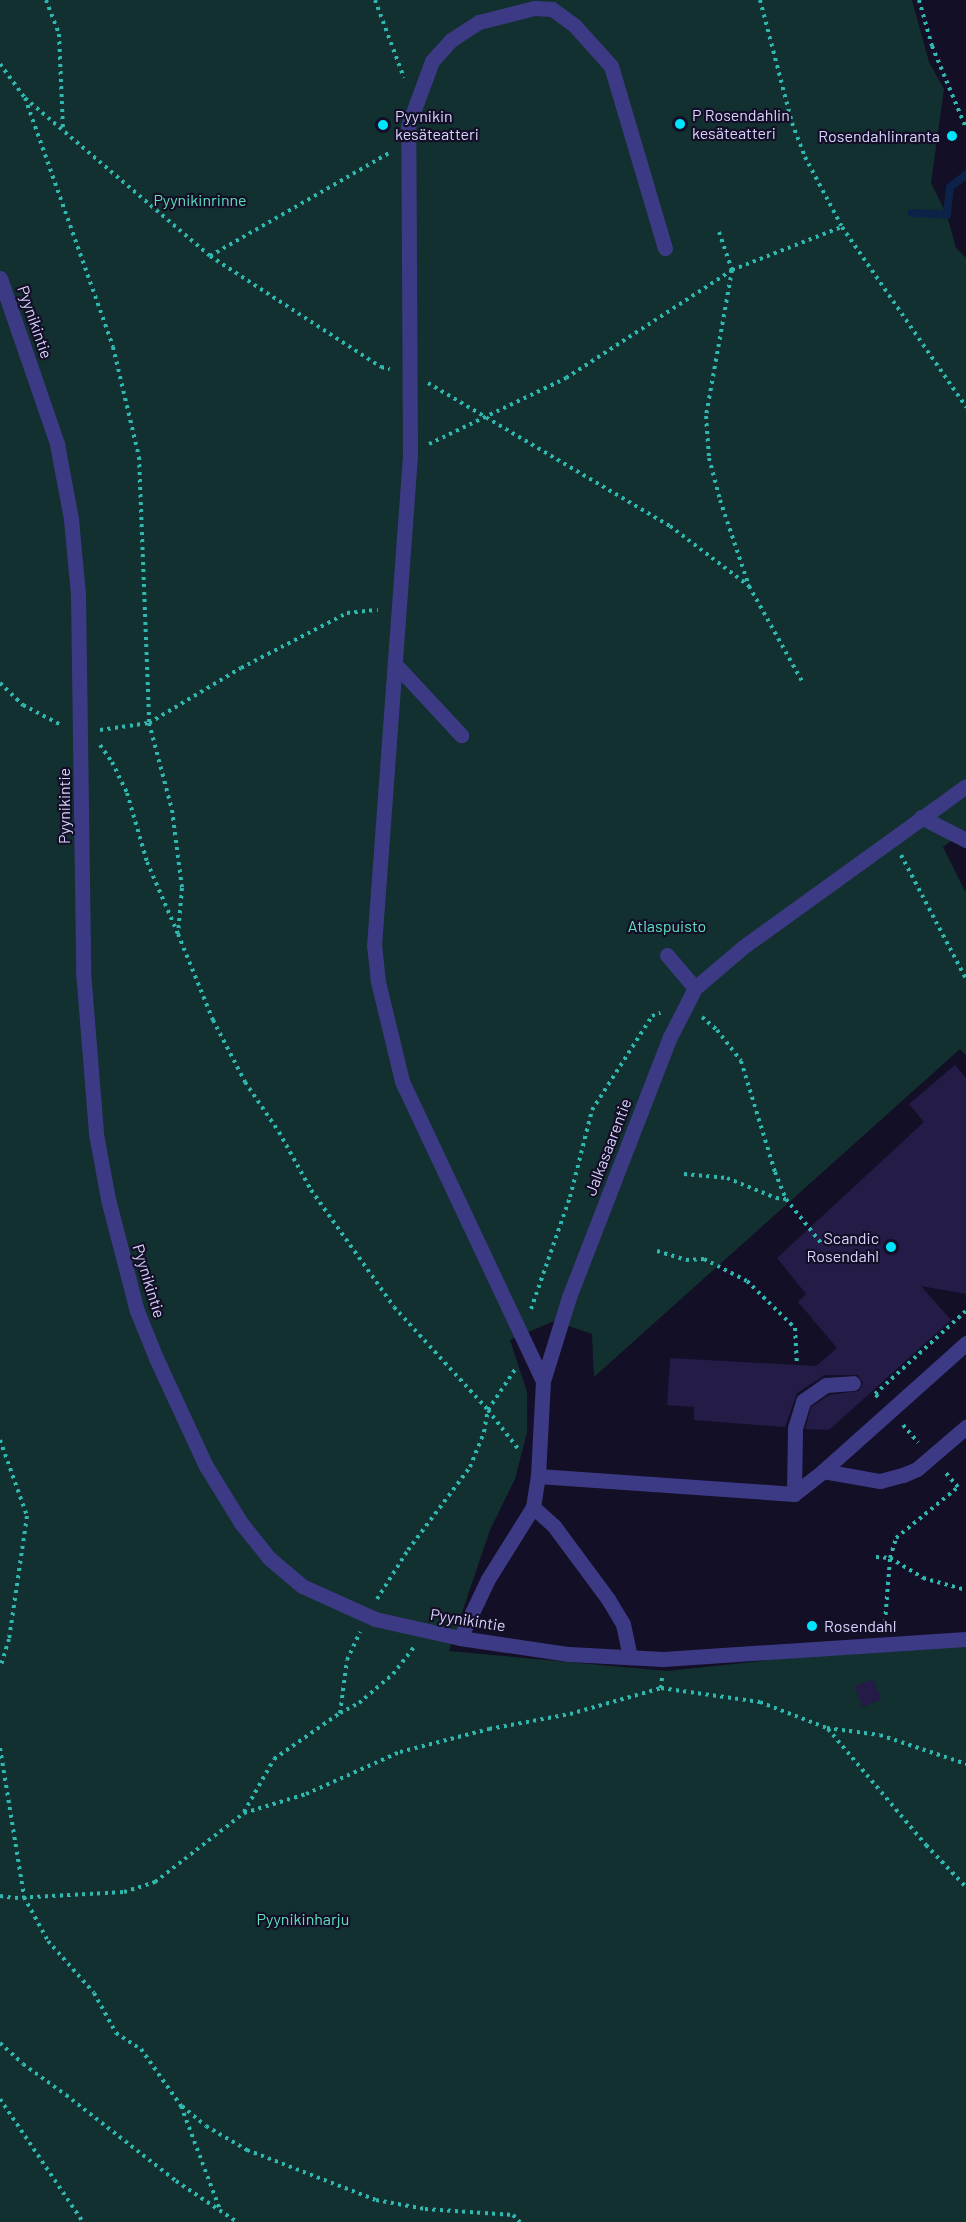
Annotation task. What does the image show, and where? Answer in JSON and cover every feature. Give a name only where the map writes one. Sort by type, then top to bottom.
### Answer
[{"type":"street","points":[[543,1381],[521,1339],[402,1081],[378,982],[374,946],[410,454],[408,126],[414,104],[432,61],[451,40],[479,22],[534,8],[552,9],[574,26],[611,66],[665,248]]},
{"type":"street","name":"Pyynikintie","points":[[0,278],[57,444],[71,519],[78,594],[83,971],[90,1074],[108,1199],[137,1311],[178,1411],[223,1497],[269,1558],[302,1587],[367,1615],[460,1638],[569,1654],[663,1659],[966,1639]]},
{"type":"street","points":[[396,665],[461,735]]},
{"type":"street","name":"Jalkasaarentie","points":[[460,1638],[488,1579],[534,1507],[543,1381],[569,1298],[686,1003],[694,988],[743,947],[892,837],[966,786]]},
{"type":"street","points":[[921,817],[966,840]]},
{"type":"street","points":[[666,955],[694,988]]},
{"type":"street","points":[[538,1476],[794,1494],[823,1471],[966,1343]]},
{"type":"street","points":[[794,1494],[795,1428],[803,1401],[826,1385],[853,1383]]},
{"type":"street","points":[[823,1471],[880,1481],[903,1475],[931,1457],[966,1427]]},
{"type":"street","points":[[534,1507],[559,1532],[608,1599],[623,1624],[630,1657]]},
{"type":"path","points":[[46,0],[59,34],[63,131]]},
{"type":"path","points":[[375,0],[414,104]]},
{"type":"path","points":[[760,0],[792,123],[805,157],[842,227],[966,407]]},
{"type":"path","points":[[919,0],[932,45],[966,128]]},
{"type":"path","points":[[0,64],[25,98],[210,256],[381,367],[408,374],[486,416],[670,526],[749,586]]},
{"type":"path","points":[[25,98],[113,347],[139,457],[147,615],[149,723],[172,810],[182,888],[178,934]]},
{"type":"path","points":[[210,256],[384,155],[408,145]]},
{"type":"path","points":[[410,454],[566,378],[732,270],[842,227]]},
{"type":"path","points":[[719,232],[732,270],[706,416],[710,458],[720,500],[749,586],[803,683]]},
{"type":"path","points":[[81,733],[149,723],[241,669],[347,613],[400,608]]},
{"type":"path","points":[[0,683],[23,705],[100,744],[112,762],[126,793],[147,862],[213,1020],[245,1082],[279,1132],[311,1190],[394,1307],[488,1410],[538,1476]]},
{"type":"path","points":[[892,837],[966,979]]},
{"type":"path","points":[[340,1713],[347,1660],[367,1615],[408,1550],[470,1467],[484,1432],[488,1410],[518,1365],[521,1339],[570,1197],[592,1110],[652,1016],[686,1003],[717,1030],[741,1061],[775,1172],[786,1199],[821,1243]]},
{"type":"path","points":[[684,1174],[727,1178],[767,1195],[786,1199]]},
{"type":"path","points":[[657,1251],[686,1260],[704,1259],[747,1281],[795,1328],[798,1365]]},
{"type":"path","points":[[885,1622],[890,1558],[896,1538],[958,1487],[875,1394],[966,1311]]},
{"type":"path","points":[[0,1440],[27,1516],[9,1639],[0,1668]]},
{"type":"path","points":[[876,1557],[890,1558],[923,1578],[966,1590]]},
{"type":"path","points":[[244,1812],[274,1759],[340,1713],[359,1703],[393,1674],[426,1631]]},
{"type":"path","points":[[661,1688],[663,1659]]},
{"type":"path","points":[[0,1896],[124,1892],[155,1882],[244,1812],[306,1794],[400,1752],[489,1729],[570,1714],[661,1688],[760,1702],[827,1728],[880,1735],[966,1764]]},
{"type":"path","points":[[827,1728],[926,1845],[966,1887]]},
{"type":"path","points":[[0,1748],[24,1897],[48,1941],[94,1993],[116,2033],[141,2049],[181,2106],[220,2210]]},
{"type":"path","points":[[0,2043],[23,2064],[176,2181],[237,2222]]},
{"type":"path","points":[[0,2099],[83,2222]]},
{"type":"path","points":[[181,2106],[206,2126],[247,2150],[376,2200],[425,2209],[513,2215],[520,2222]]},
{"type":"green space","name":"Pyynikinharju","points":[[0,0],[912,0],[929,62],[944,89],[931,183],[947,215],[956,248],[966,258],[966,830],[943,847],[966,893],[966,1055],[960,1049],[594,1377],[592,1334],[554,1321],[510,1340],[527,1392],[527,1432],[515,1479],[490,1530],[449,1651],[667,1671],[929,1643],[966,1646],[966,2222],[0,2222]]},
{"type":"building","name":"Scandic Rosendahl","points":[[955,1065],[966,1078],[966,1294],[921,1286],[951,1320],[829,1430],[805,1429],[811,1407],[829,1395],[859,1391],[863,1383],[858,1375],[825,1375],[797,1393],[785,1427],[694,1420],[694,1407],[667,1405],[670,1358],[816,1366],[837,1348],[798,1302],[806,1294],[777,1258],[924,1122],[909,1104]]},
{"type":"building","points":[[873,1679],[881,1699],[863,1707],[854,1686]]},
{"type":"waterway","points":[[912,213],[947,215],[950,187],[966,175]]},
{"type":"place","name":"P Rosendahlin kesäteatteri","points":[[680,124]]},
{"type":"place","name":"Pyynikin kesäteatteri","points":[[383,125]]},
{"type":"place","name":"Rosendahlinranta","points":[[952,136]]},
{"type":"place","name":"Scandic Rosendahl","points":[[891,1247]]},
{"type":"place","name":"Rosendahl","points":[[812,1626]]},
{"type":"park label","name":"Pyynikinrinne","points":[[200,200]]},
{"type":"park label","name":"Atlaspuisto","points":[[667,926]]}]
